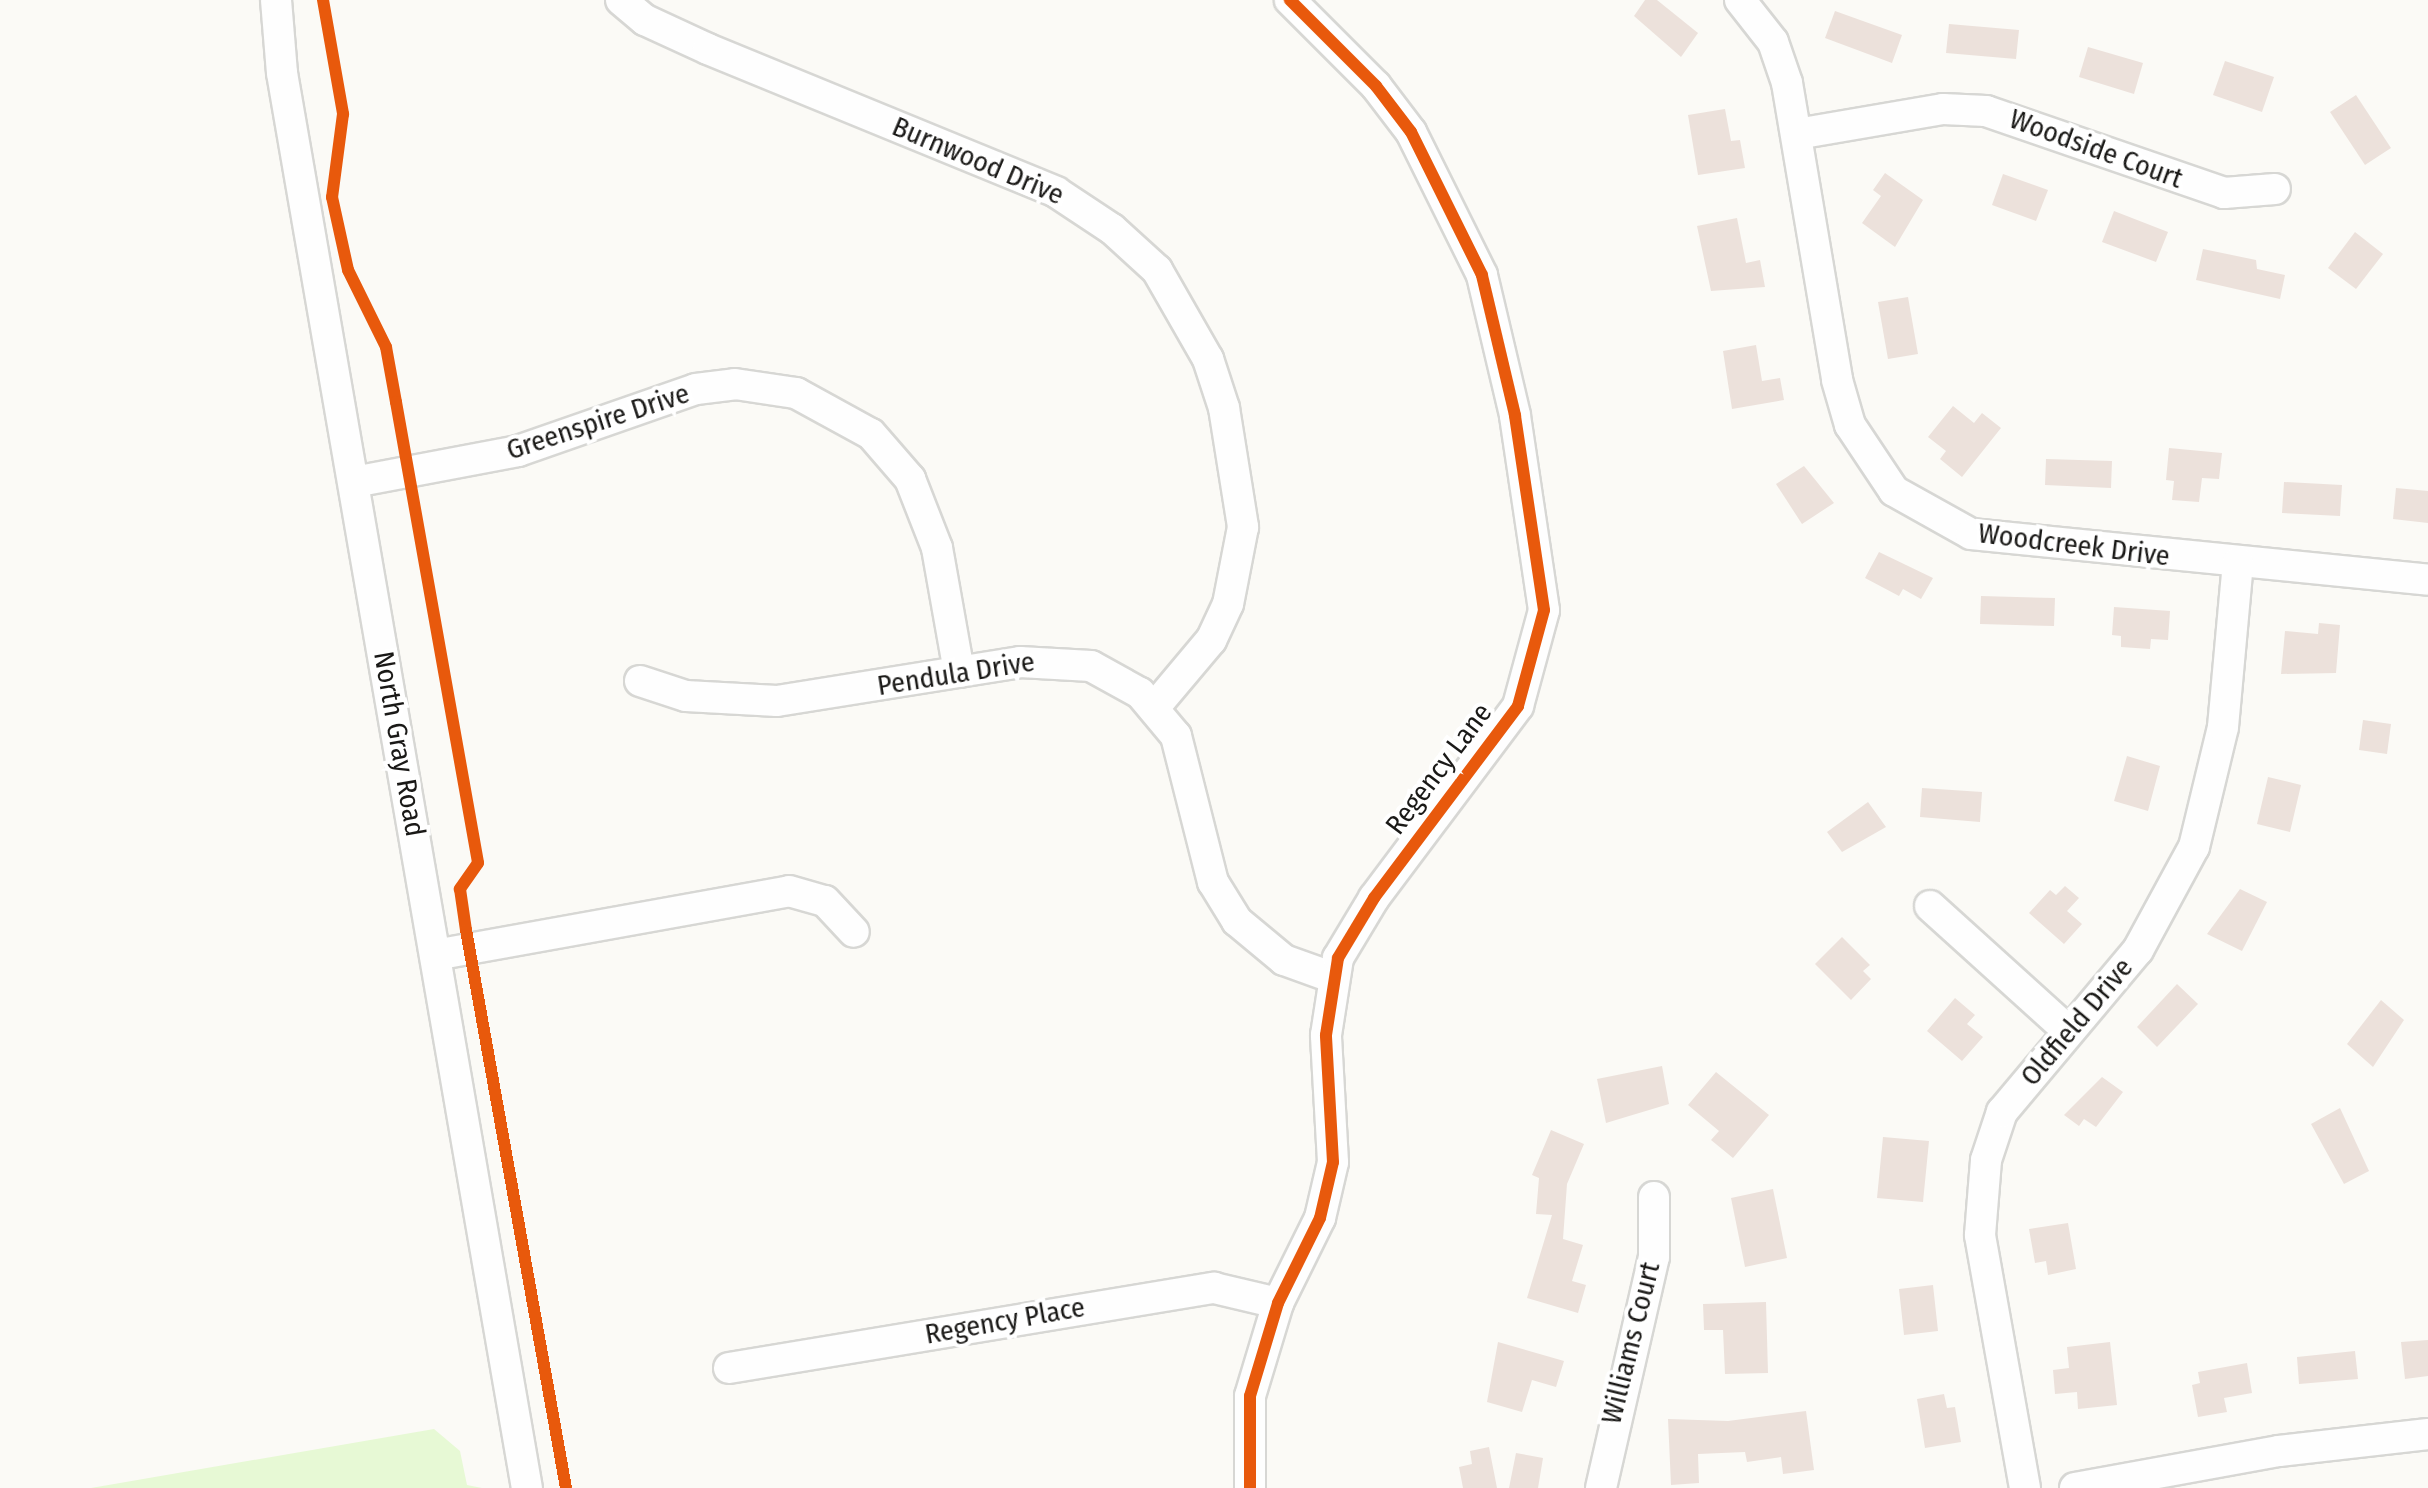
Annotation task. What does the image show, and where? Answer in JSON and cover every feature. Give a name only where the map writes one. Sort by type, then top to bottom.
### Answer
[{"type":"street","name":"North Gray Road","points":[[276,0],[282,73],[527,1488]]},
{"type":"street","name":"Burnwood Drive","points":[[621,0],[646,20],[708,49],[1056,192],[1112,228],[1157,270],[1208,358],[1224,408],[1243,527],[1228,604],[1211,640],[1154,708]]},
{"type":"street","name":"Regency Lane","points":[[1250,1488],[1250,1396],[1278,1303],[1320,1218],[1333,1162],[1326,1036],[1338,958],[1374,898],[1518,706],[1544,610],[1515,416],[1482,276],[1411,132],[1376,86],[1290,0]]},
{"type":"street","name":"Woodcreek Drive","points":[[1740,0],[1772,42],[1798,134],[1836,380],[1850,426],[1894,491],[1971,534],[2428,580]]},
{"type":"street","name":"Woodside Court","points":[[1798,134],[1943,109],[1986,111],[2224,193],[2275,189]]},
{"type":"street","name":"Greenspire Drive","points":[[354,482],[518,451],[696,388],[735,384],[796,393],[871,434],[910,479],[937,548],[958,672]]},
{"type":"street","name":"Oldfield Drive","points":[[2025,1488],[1980,1208],[1986,1160],[2002,1112],[2138,950],[2194,847],[2223,727],[2238,562]]},
{"type":"street","name":"Pendula Drive","points":[[640,681],[686,696],[777,701],[958,672],[1073,661],[1116,677],[1154,708],[1185,759],[1224,902],[1258,942],[1284,960],[1334,978]]},
{"type":"street","points":[[436,955],[790,891],[824,901],[854,932]]},
{"type":"street","points":[[1930,906],[2067,1030]]},
{"type":"street","name":"Williams Court","points":[[1600,1488],[1612,1417],[1654,1258],[1654,1198]]},
{"type":"street","name":"Regency Place","points":[[729,1368],[1214,1288],[1278,1303]]},
{"type":"street","points":[[2074,1488],[2278,1451],[2428,1434]]},
{"type":"green space","points":[[434,1429],[460,1451],[467,1485],[482,1488],[91,1488]]},
{"type":"building","points":[[1645,0],[1657,0],[1698,33],[1681,57],[1634,16]]},
{"type":"building","points":[[1835,11],[1902,35],[1892,63],[1825,38]]},
{"type":"building","points":[[1949,24],[2019,30],[2016,59],[1946,53]]},
{"type":"building","points":[[2088,47],[2143,63],[2134,94],[2079,77]]},
{"type":"building","points":[[2225,61],[2274,77],[2262,112],[2213,95]]},
{"type":"building","points":[[2356,95],[2391,148],[2365,165],[2330,112]]},
{"type":"building","points":[[1725,109],[1731,141],[1740,140],[1745,168],[1698,175],[1688,115]]},
{"type":"building","points":[[1885,173],[1923,200],[1895,247],[1862,223],[1881,196],[1873,190]]},
{"type":"building","points":[[2003,174],[2048,190],[2036,221],[1992,205]]},
{"type":"building","points":[[2114,211],[2168,232],[2156,262],[2102,242]]},
{"type":"building","points":[[1737,218],[1746,263],[1760,260],[1765,287],[1711,291],[1697,226]]},
{"type":"building","points":[[2355,232],[2383,254],[2356,289],[2328,268]]},
{"type":"building","points":[[2203,249],[2256,260],[2257,269],[2285,275],[2280,299],[2196,280]]},
{"type":"building","points":[[1908,297],[1918,354],[1888,359],[1878,302]]},
{"type":"building","points":[[1756,345],[1762,381],[1780,378],[1784,400],[1732,409],[1723,351]]},
{"type":"building","points":[[1953,406],[1974,423],[1982,413],[2001,428],[1962,477],[1940,459],[1946,451],[1928,437]]},
{"type":"building","points":[[2169,448],[2222,453],[2219,479],[2202,478],[2199,502],[2172,500],[2174,481],[2166,480]]},
{"type":"building","points":[[2046,459],[2112,461],[2111,488],[2045,485]]},
{"type":"building","points":[[1804,466],[1834,503],[1802,524],[1776,484]]},
{"type":"building","points":[[2284,482],[2342,485],[2340,516],[2282,513]]},
{"type":"building","points":[[2396,488],[2428,491],[2428,523],[2393,519]]},
{"type":"building","points":[[1879,552],[1933,578],[1921,599],[1903,589],[1899,596],[1865,578]]},
{"type":"building","points":[[1981,596],[2055,598],[2054,626],[1980,624]]},
{"type":"building","points":[[2114,607],[2170,611],[2168,640],[2151,639],[2150,649],[2121,647],[2121,636],[2112,635]]},
{"type":"building","points":[[2319,623],[2340,625],[2336,673],[2281,674],[2285,631],[2318,634]]},
{"type":"building","points":[[2363,720],[2391,724],[2387,754],[2359,750]]},
{"type":"building","points":[[2127,756],[2160,766],[2148,811],[2114,801]]},
{"type":"building","points":[[2268,777],[2301,785],[2290,832],[2257,824]]},
{"type":"building","points":[[1922,788],[1982,792],[1980,822],[1920,817]]},
{"type":"building","points":[[1868,802],[1886,827],[1842,852],[1827,832]]},
{"type":"building","points":[[2065,886],[2079,898],[2067,911],[2082,924],[2064,944],[2029,913],[2050,890],[2056,895]]},
{"type":"building","points":[[2240,889],[2267,902],[2242,951],[2207,934]]},
{"type":"building","points":[[1842,937],[1870,965],[1863,971],[1871,979],[1851,1000],[1815,964]]},
{"type":"building","points":[[2177,984],[2198,1004],[2157,1047],[2137,1027]]},
{"type":"building","points":[[1955,998],[1975,1015],[1967,1024],[1983,1037],[1962,1061],[1927,1031]]},
{"type":"building","points":[[2381,1000],[2404,1020],[2373,1067],[2347,1044]]},
{"type":"building","points":[[1662,1066],[1669,1104],[1606,1123],[1597,1079]]},
{"type":"building","points":[[1716,1072],[1769,1115],[1733,1158],[1711,1140],[1719,1131],[1688,1105]]},
{"type":"building","points":[[2102,1077],[2123,1092],[2096,1127],[2084,1119],[2079,1126],[2064,1115]]},
{"type":"building","points":[[2340,1108],[2369,1171],[2344,1184],[2311,1124]]},
{"type":"building","points":[[1551,1130],[1584,1144],[1567,1184],[1563,1239],[1583,1245],[1572,1281],[1586,1285],[1578,1313],[1527,1298],[1552,1215],[1536,1214],[1539,1178],[1532,1175]]},
{"type":"building","points":[[1883,1137],[1929,1141],[1923,1202],[1877,1198]]},
{"type":"building","points":[[1773,1189],[1787,1258],[1745,1267],[1731,1198]]},
{"type":"building","points":[[2068,1223],[2076,1269],[2048,1275],[2046,1261],[2035,1263],[2029,1229]]},
{"type":"building","points":[[1933,1285],[1938,1331],[1904,1335],[1899,1289]]},
{"type":"building","points":[[1766,1302],[1768,1373],[1725,1374],[1723,1330],[1704,1330],[1703,1304]]},
{"type":"building","points":[[2428,1340],[2428,1376],[2405,1379],[2401,1342]]},
{"type":"building","points":[[1498,1342],[1564,1361],[1556,1387],[1532,1380],[1522,1412],[1487,1402]]},
{"type":"building","points":[[2110,1342],[2117,1405],[2078,1409],[2077,1392],[2055,1394],[2053,1370],[2069,1368],[2067,1347]]},
{"type":"building","points":[[2355,1351],[2358,1379],[2299,1384],[2297,1357]]},
{"type":"building","points":[[2247,1363],[2252,1393],[2224,1398],[2227,1412],[2198,1417],[2192,1385],[2200,1383],[2198,1372]]},
{"type":"building","points":[[1944,1394],[1947,1408],[1955,1407],[1961,1442],[1925,1448],[1917,1399]]},
{"type":"building","points":[[1806,1411],[1814,1470],[1783,1474],[1781,1457],[1747,1462],[1745,1452],[1698,1454],[1699,1483],[1671,1485],[1668,1419],[1728,1421]]},
{"type":"building","points":[[1489,1447],[1497,1488],[1463,1488],[1459,1467],[1472,1464],[1470,1451]]},
{"type":"building","points":[[1516,1453],[1543,1458],[1538,1488],[1509,1488]]},
{"type":"cycle path","points":[[323,0],[343,114],[332,197],[348,270],[386,347],[396,402],[478,863],[460,889],[466,930],[566,1488]]},
{"type":"cycle path","points":[[1250,1488],[1250,1396],[1278,1303],[1320,1218],[1333,1162],[1326,1035],[1338,958],[1374,898],[1518,706],[1544,610],[1515,415],[1482,275],[1411,132],[1376,86],[1290,0]]}]
